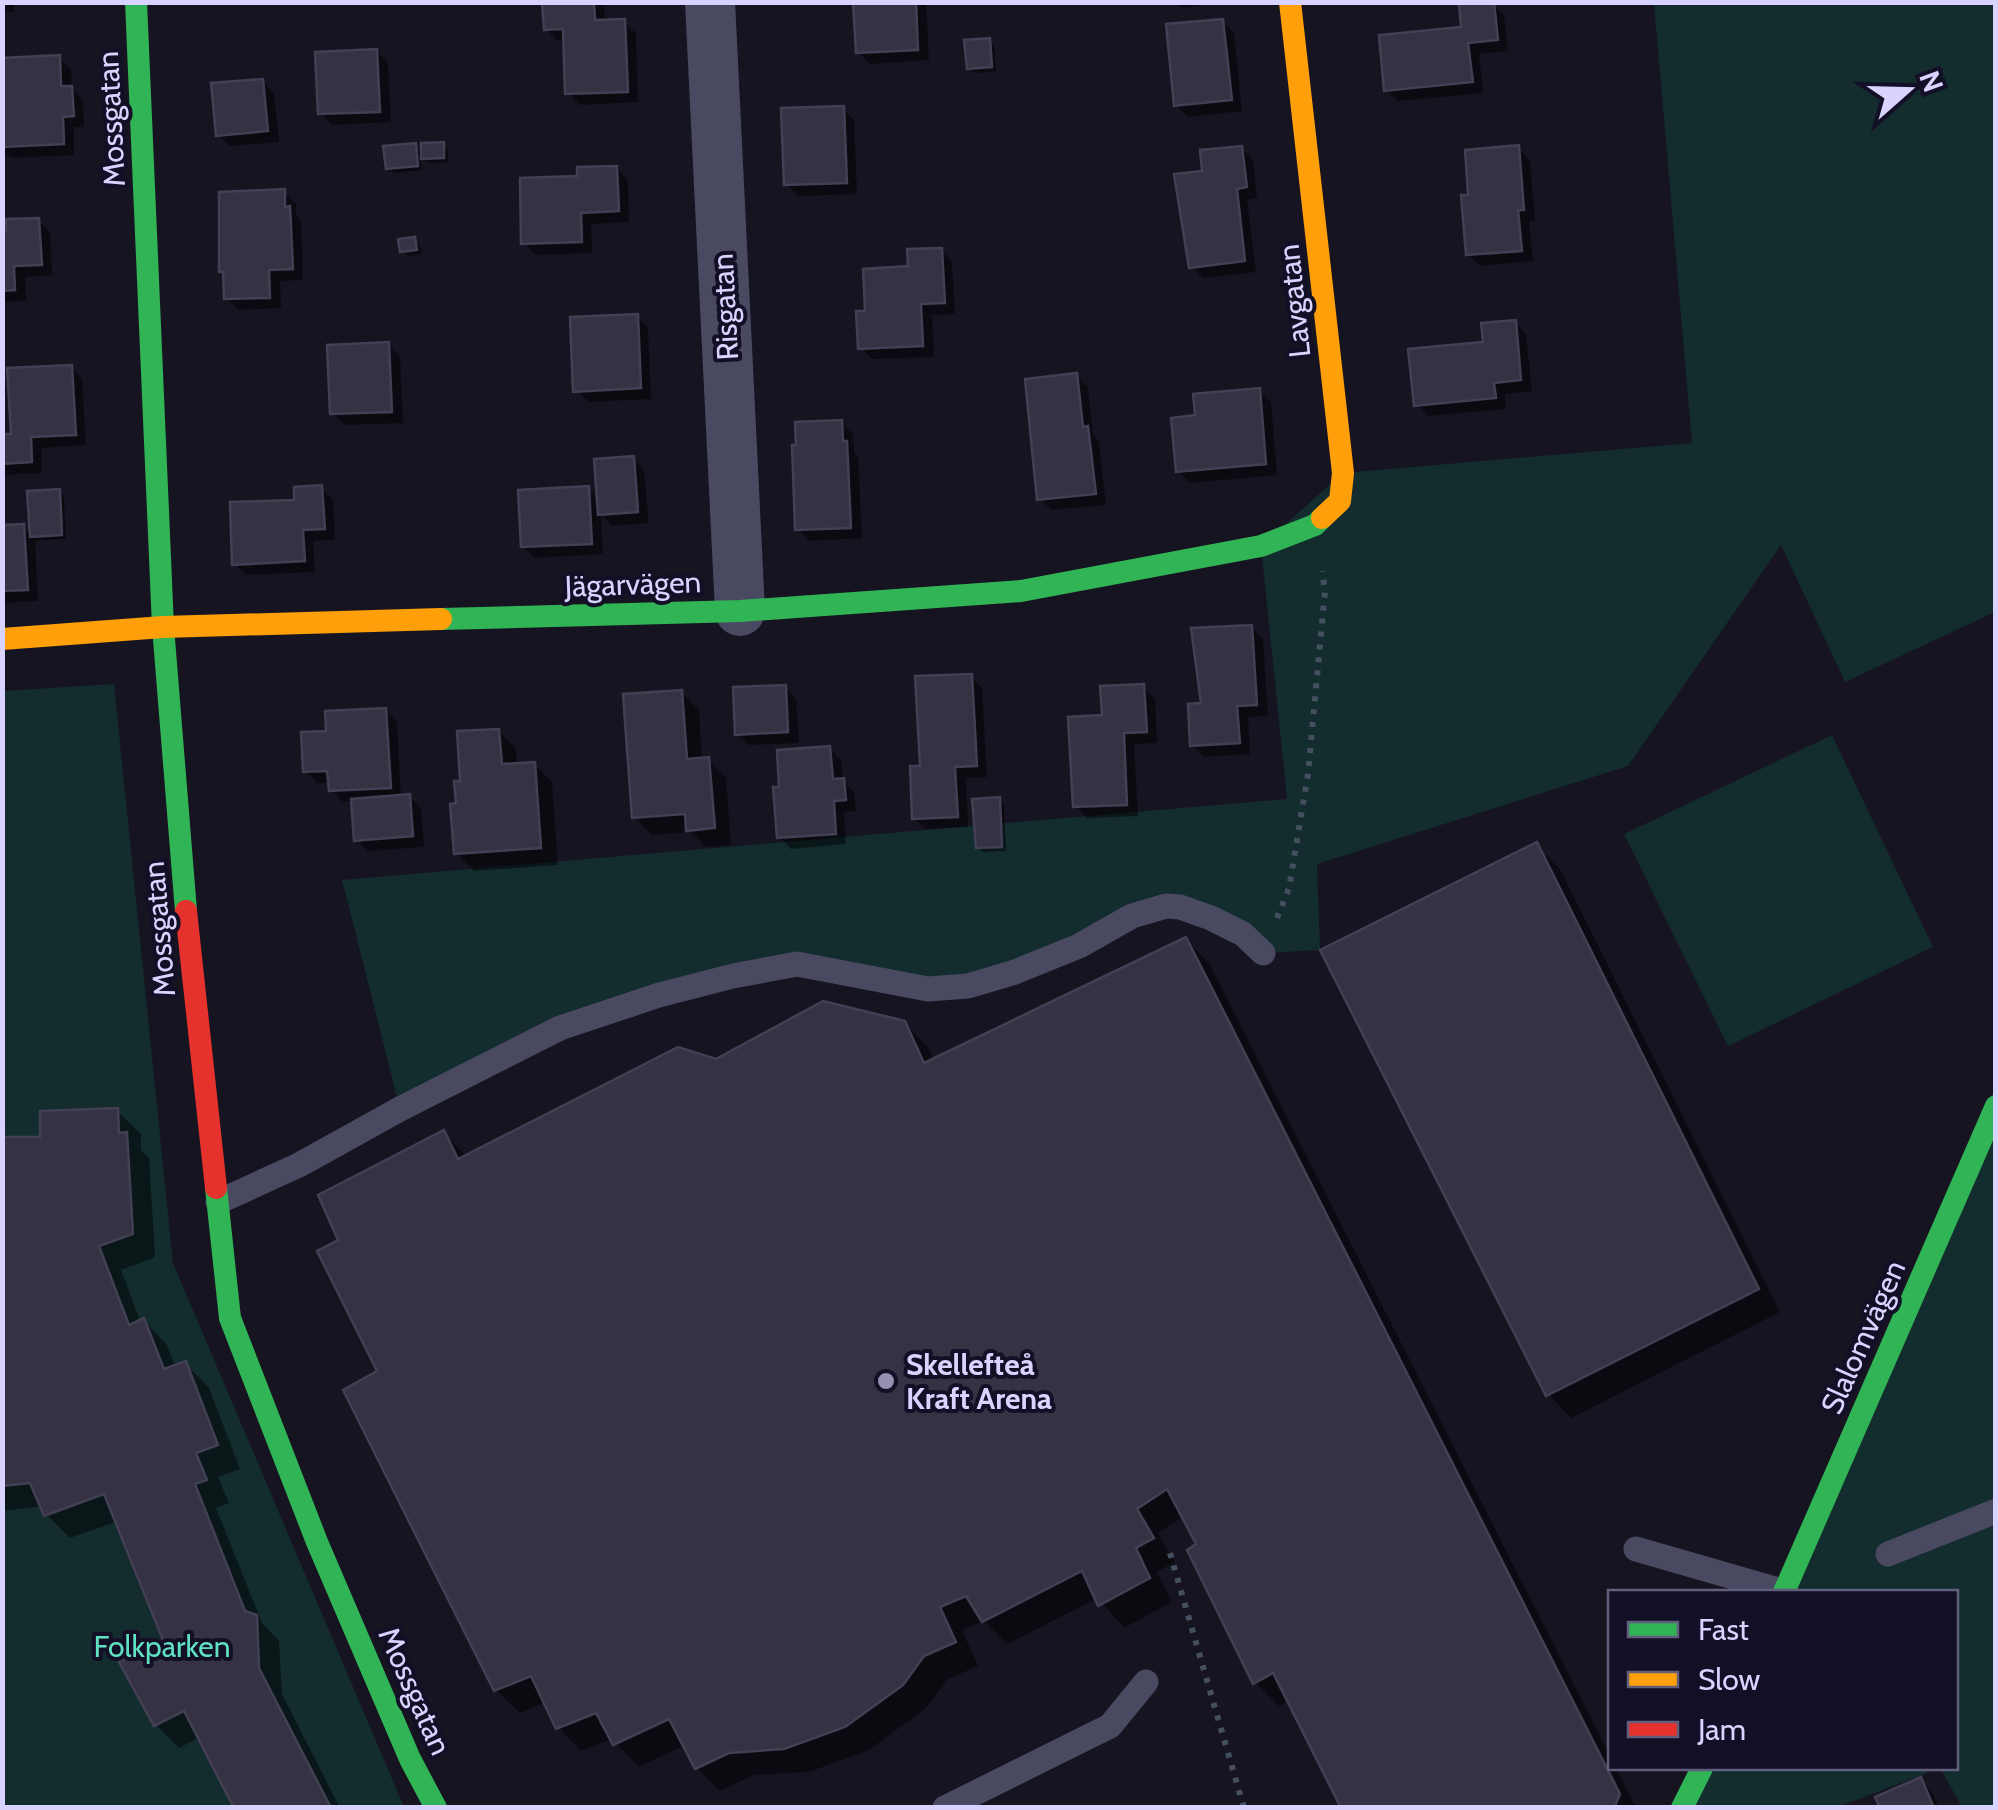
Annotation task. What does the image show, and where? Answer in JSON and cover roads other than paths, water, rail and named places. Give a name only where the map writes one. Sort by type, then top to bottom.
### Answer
[{"type":"street","name":"Mossgatan","points":[[136,2],[164,627],[188,935],[230,1318],[317,1542],[410,1759],[436,1808]]},
{"type":"street","name":"Risgatan","points":[[710,2],[740,611]]},
{"type":"street","name":"Lavgatan","points":[[1261,546],[1315,525],[1340,501],[1343,473],[1290,2]]},
{"type":"street","name":"Jägarvägen","points":[[2,639],[164,627],[740,611],[1021,591],[1261,546]]},
{"type":"street","name":"Slalomvägen","points":[[1785,1590],[1996,1106]]},
{"type":"street","points":[[1682,1808],[1701,1770]]},
{"type":"lane","points":[[218,1202],[299,1165],[560,1028],[660,994],[733,976],[798,964],[928,989],[968,986],[1015,972],[1079,946],[1132,916],[1166,906],[1211,918],[1244,934],[1264,953]]},
{"type":"lane","points":[[1888,1554],[1996,1511]]},
{"type":"lane","points":[[1636,1549],[1777,1590]]},
{"type":"lane","points":[[945,1808],[1110,1726],[1146,1682]]},
{"type":"place","name":"Skellefteå Kraft Arena","points":[[886,1381]]},
{"type":"park label","name":"Folkparken","points":[[162,1646]]}]
